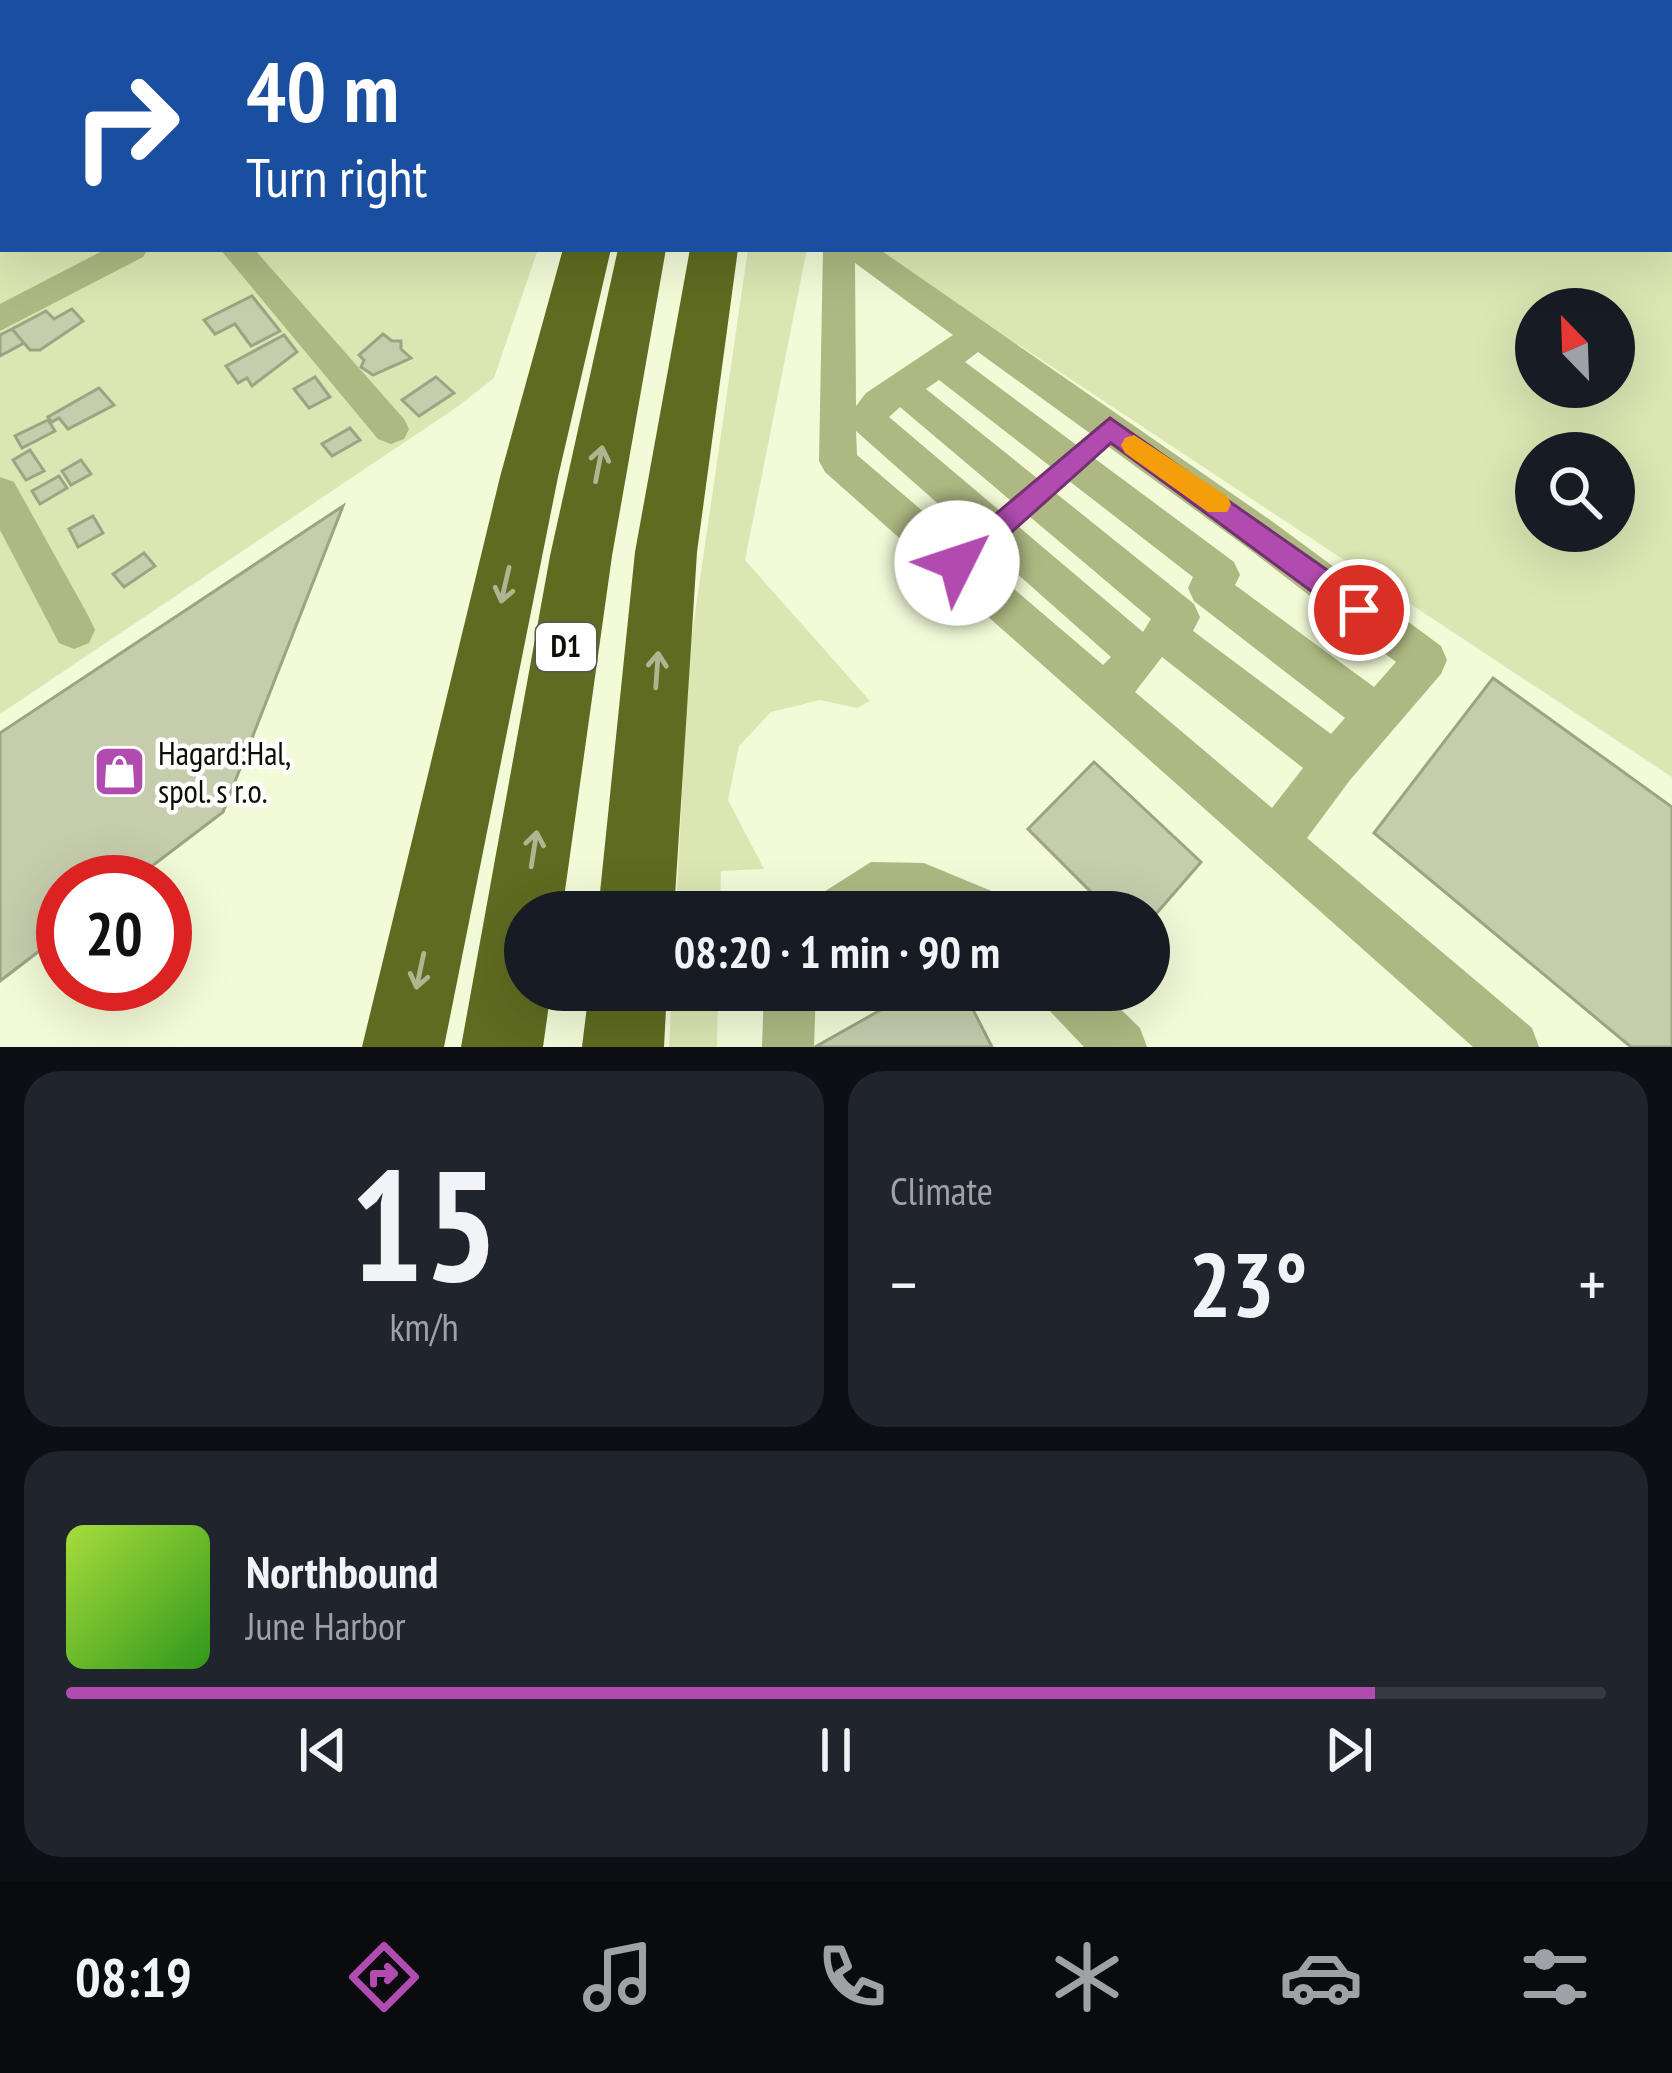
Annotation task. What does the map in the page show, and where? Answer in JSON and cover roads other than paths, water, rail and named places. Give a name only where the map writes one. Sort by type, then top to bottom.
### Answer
[{"type":"highway","name":"D1","points":[[403,1047],[530,477],[586,252]]},
{"type":"highway","name":"D1","points":[[502,1047],[580,556],[641,252]]},
{"type":"highway","points":[[638,891],[666,552],[714,252]]},
{"type":"highway","points":[[623,1047],[626,1011]]},
{"type":"lane","points":[[0,320],[126,252]]},
{"type":"lane","points":[[239,252],[391,429]]},
{"type":"lane","points":[[839,252],[838,461],[1513,1047]]},
{"type":"lane","points":[[861,252],[1259,534],[1426,660],[1334,764],[1276,841]]},
{"type":"lane","points":[[978,334],[869,411],[867,419],[995,531],[1182,614],[1377,716]]},
{"type":"lane","points":[[939,361],[1073,461],[1182,614]]},
{"type":"lane","points":[[901,388],[1182,614],[1334,764]]},
{"type":"lane","points":[[957,563],[1110,428]]},
{"type":"lane","points":[[0,494],[74,630]]},
{"type":"lane","points":[[1105,692],[1259,534]]},
{"type":"lane","points":[[864,891],[871,886],[934,891]]},
{"type":"lane","points":[[788,1047],[789,1011]]},
{"type":"lane","points":[[1086,1011],[1121,1047]]},
{"type":"place","name":"Hagard:Hal, spol. s r.o.","points":[[119,772]]}]
